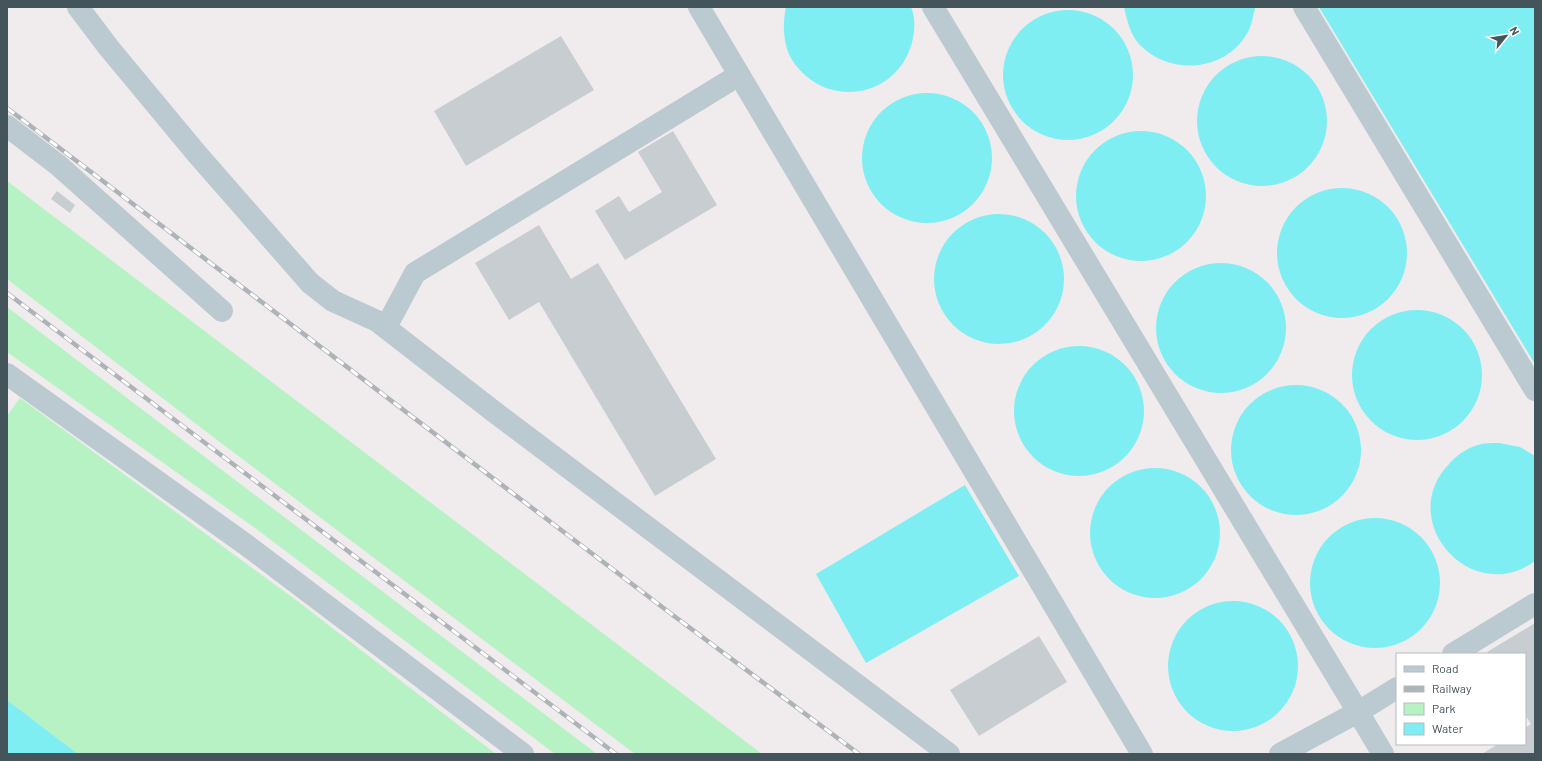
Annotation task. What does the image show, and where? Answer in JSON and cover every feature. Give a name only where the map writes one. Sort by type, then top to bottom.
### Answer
[{"type":"lane","points":[[78,7],[109,48],[192,148],[310,283],[333,301],[377,321],[386,327],[497,414],[949,754]]},
{"type":"lane","points":[[699,7],[1142,754]]},
{"type":"lane","points":[[933,7],[1383,754]]},
{"type":"lane","points":[[1304,7],[1535,390]]},
{"type":"lane","points":[[386,327],[415,273],[739,75]]},
{"type":"lane","points":[[7,126],[58,166],[222,311]]},
{"type":"lane","points":[[7,374],[245,544],[523,754]]},
{"type":"lane","points":[[1455,653],[1535,604]]},
{"type":"lane","points":[[1280,754],[1358,712],[1396,689]]},
{"type":"green space","points":[[7,181],[762,754],[635,754],[221,443],[7,279]]},
{"type":"green space","points":[[7,307],[597,754],[555,754],[255,528],[7,352]]},
{"type":"green space","points":[[20,398],[296,600],[496,754],[78,754],[7,700],[7,416]]},
{"type":"water","points":[[786,7],[911,7],[914,16],[914,26],[911,46],[904,61],[894,74],[881,83],[867,90],[851,92],[836,91],[820,85],[806,76],[792,60],[788,53],[784,33]]},
{"type":"water","points":[[1124,7],[1255,7],[1255,9],[1249,30],[1240,44],[1227,55],[1213,62],[1198,65],[1182,65],[1166,62],[1152,55],[1139,44],[1131,31]]},
{"type":"water","points":[[1319,7],[1535,7],[1535,364]]},
{"type":"water","points":[[1074,10],[1087,12],[1099,17],[1110,24],[1119,33],[1131,56],[1133,75],[1131,94],[1126,106],[1119,117],[1110,126],[1087,138],[1062,140],[1049,138],[1037,133],[1026,126],[1017,117],[1005,94],[1003,69],[1005,56],[1010,44],[1017,33],[1026,24],[1049,12]]},
{"type":"water","points":[[1268,56],[1281,58],[1293,63],[1304,70],[1313,79],[1325,102],[1327,121],[1325,140],[1320,152],[1313,163],[1304,172],[1281,184],[1256,186],[1243,184],[1231,179],[1220,172],[1211,163],[1199,140],[1197,115],[1199,102],[1204,90],[1211,79],[1220,70],[1243,58]]},
{"type":"water","points":[[933,93],[946,95],[958,100],[969,107],[978,116],[990,139],[992,158],[990,177],[985,189],[978,200],[969,209],[946,221],[921,223],[908,221],[896,216],[885,209],[876,200],[864,177],[862,152],[864,139],[869,127],[876,116],[885,107],[908,95]]},
{"type":"water","points":[[1147,131],[1160,133],[1172,138],[1183,145],[1192,154],[1204,177],[1206,196],[1202,221],[1192,238],[1183,247],[1160,259],[1135,261],[1122,259],[1110,254],[1099,247],[1090,238],[1078,215],[1076,190],[1078,177],[1083,165],[1090,154],[1099,145],[1122,133]]},
{"type":"water","points":[[1348,188],[1361,190],[1373,195],[1384,202],[1393,211],[1405,234],[1407,253],[1405,272],[1400,284],[1393,295],[1384,304],[1361,316],[1336,318],[1323,316],[1311,311],[1300,304],[1291,295],[1279,272],[1277,247],[1279,234],[1284,222],[1291,211],[1300,202],[1323,190]]},
{"type":"water","points":[[1005,214],[1018,216],[1030,221],[1041,228],[1050,237],[1062,260],[1064,279],[1062,298],[1057,310],[1050,321],[1041,330],[1018,342],[993,344],[980,342],[968,337],[957,330],[948,321],[936,298],[934,273],[936,260],[941,248],[948,237],[957,228],[980,216]]},
{"type":"water","points":[[1227,263],[1240,265],[1252,270],[1263,277],[1272,286],[1284,309],[1286,328],[1284,347],[1279,359],[1272,370],[1263,379],[1240,391],[1215,393],[1202,391],[1190,386],[1179,379],[1170,370],[1158,347],[1156,322],[1158,309],[1163,297],[1170,286],[1179,277],[1202,265]]},
{"type":"water","points":[[1423,310],[1436,312],[1448,317],[1459,324],[1468,333],[1480,356],[1482,375],[1480,394],[1475,406],[1468,417],[1459,426],[1436,438],[1411,440],[1398,438],[1386,433],[1375,426],[1366,417],[1354,394],[1352,369],[1354,356],[1359,344],[1366,333],[1375,324],[1398,312]]},
{"type":"water","points":[[1085,346],[1098,348],[1110,353],[1121,360],[1130,369],[1142,392],[1144,411],[1142,430],[1137,442],[1130,453],[1121,462],[1098,474],[1073,476],[1060,474],[1048,469],[1037,462],[1028,453],[1016,430],[1014,405],[1016,392],[1021,380],[1028,369],[1037,360],[1060,348]]},
{"type":"water","points":[[1302,385],[1315,387],[1327,392],[1338,399],[1347,408],[1359,431],[1361,450],[1359,469],[1354,481],[1347,492],[1338,501],[1315,513],[1290,515],[1277,513],[1265,508],[1254,501],[1245,492],[1233,469],[1231,444],[1233,431],[1238,419],[1245,408],[1254,399],[1277,387]]},
{"type":"water","points":[[1485,443],[1499,443],[1520,447],[1535,456],[1535,561],[1510,573],[1486,573],[1465,565],[1447,551],[1435,531],[1431,509],[1435,485],[1453,460],[1462,452],[1474,446]]},
{"type":"water","points":[[1161,468],[1174,470],[1186,475],[1197,482],[1206,491],[1218,514],[1220,533],[1218,552],[1213,564],[1206,575],[1197,584],[1174,596],[1149,598],[1136,596],[1124,591],[1113,584],[1104,575],[1092,552],[1090,527],[1092,514],[1097,502],[1104,491],[1113,482],[1136,470]]},
{"type":"water","points":[[965,485],[1019,576],[866,663],[816,574]]},
{"type":"water","points":[[1381,518],[1394,520],[1406,525],[1417,532],[1426,541],[1438,564],[1440,583],[1438,602],[1433,614],[1426,625],[1417,634],[1394,646],[1369,648],[1356,646],[1344,641],[1333,634],[1324,625],[1312,602],[1310,577],[1312,564],[1317,552],[1324,541],[1333,532],[1356,520]]},
{"type":"water","points":[[1239,601],[1252,603],[1264,608],[1275,615],[1284,624],[1296,647],[1298,666],[1296,685],[1291,697],[1284,708],[1275,717],[1252,729],[1227,731],[1214,729],[1202,724],[1191,717],[1182,708],[1170,685],[1168,660],[1170,647],[1175,635],[1182,624],[1191,615],[1214,603]]},
{"type":"water","points":[[7,700],[78,754],[7,754]]},
{"type":"building","points":[[561,36],[594,90],[466,166],[434,111]]},
{"type":"building","points":[[673,131],[717,205],[625,260],[595,211],[619,196],[629,212],[662,192],[638,152]]},
{"type":"building","points":[[57,191],[75,205],[70,213],[51,199]]},
{"type":"building","points":[[539,225],[571,279],[598,263],[716,459],[655,496],[539,302],[509,320],[475,263]]},
{"type":"building","points":[[1535,623],[1535,754],[1482,754],[1496,745],[1526,745],[1526,727],[1531,724],[1526,716],[1526,653],[1487,652]]},
{"type":"building","points":[[1039,636],[1067,682],[979,736],[950,690]]},
{"type":"railway","points":[[7,108],[674,616],[859,754]]},
{"type":"railway","points":[[7,293],[616,754]]}]
